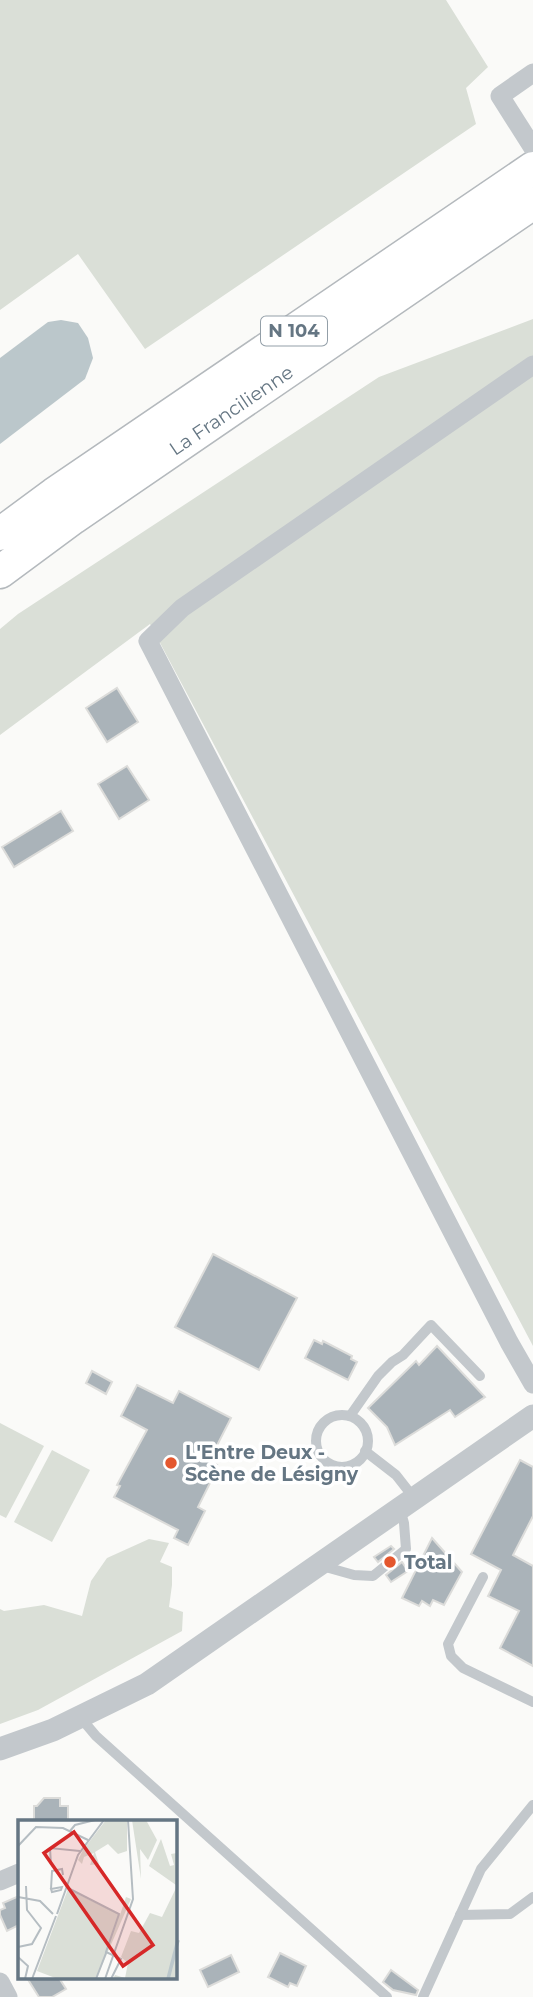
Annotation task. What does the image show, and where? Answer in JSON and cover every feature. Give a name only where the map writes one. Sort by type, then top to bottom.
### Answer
[{"type":"highway","name":"La Francilienne","points":[[0,534],[54,494],[533,168]]},
{"type":"highway","name":"La Francilienne","points":[[0,572],[73,518],[533,203]]},
{"type":"street","points":[[533,73],[500,96],[533,148]]},
{"type":"street","points":[[533,365],[183,608],[148,641],[533,1384]]},
{"type":"street","points":[[0,1749],[53,1730],[147,1684],[533,1416]]},
{"type":"street","points":[[0,1881],[18,1873]]},
{"type":"street","points":[[0,1982],[8,1997]]},
{"type":"lane","points":[[350,1416],[378,1376],[403,1355],[431,1325],[480,1376]]},
{"type":"lane","points":[[342,1415],[350,1416],[358,1420],[367,1434],[365,1451],[354,1464],[337,1466],[328,1463],[317,1450],[316,1433],[326,1420],[342,1415]]},
{"type":"lane","points":[[318,1565],[354,1575],[373,1576],[406,1549],[404,1523],[407,1503],[396,1475],[365,1451]]},
{"type":"lane","points":[[483,1577],[448,1644],[451,1656],[463,1668],[533,1702]]},
{"type":"lane","points":[[80,1717],[96,1736],[387,1997]]},
{"type":"lane","points":[[423,1997],[481,1869],[532,1808]]},
{"type":"lane","points":[[460,1915],[510,1914],[533,1897]]},
{"type":"shaded area","points":[[0,0],[446,0],[488,67],[466,88],[476,124],[145,349],[78,254],[0,310]]},
{"type":"shaded area","points":[[533,319],[533,1346],[150,624],[0,735],[0,629],[18,614],[379,377]]},
{"type":"shaded area","points":[[61,320],[78,323],[88,338],[93,358],[85,379],[0,444],[0,358],[48,322]]},
{"type":"shaded area","points":[[0,1423],[44,1446],[6,1518],[0,1515]]},
{"type":"shaded area","points":[[52,1450],[90,1470],[52,1542],[14,1522]]},
{"type":"shaded area","points":[[149,1539],[169,1543],[160,1562],[172,1567],[169,1607],[183,1612],[182,1631],[38,1710],[0,1724],[0,1609],[4,1611],[44,1605],[82,1616],[91,1581],[107,1558]]},
{"type":"building","points":[[117,688],[138,722],[107,742],[86,708]]},
{"type":"building","points":[[127,766],[149,800],[119,819],[98,784]]},
{"type":"building","points":[[61,811],[73,831],[14,867],[2,847]]},
{"type":"building","points":[[213,1254],[297,1298],[259,1370],[175,1327]]},
{"type":"building","points":[[314,1340],[322,1344],[323,1341],[352,1356],[351,1359],[357,1362],[348,1380],[305,1358]]},
{"type":"building","points":[[437,1346],[485,1397],[455,1417],[450,1410],[395,1445],[387,1427],[368,1408],[416,1361],[419,1365]]},
{"type":"building","points":[[92,1371],[112,1382],[106,1394],[86,1383]]},
{"type":"building","name":"L'Entre Deux - Scène de Lésigny","points":[[137,1385],[173,1403],[179,1391],[231,1418],[209,1461],[217,1465],[198,1507],[205,1511],[188,1545],[174,1538],[178,1530],[114,1497],[120,1486],[117,1485],[147,1430],[121,1416]]},
{"type":"building","points":[[520,1460],[533,1467],[533,1516],[513,1555],[533,1566],[533,1666],[500,1648],[519,1611],[488,1596],[501,1570],[471,1554]]},
{"type":"building","points":[[432,1538],[462,1572],[444,1605],[433,1600],[430,1606],[422,1601],[419,1606],[402,1598]]},
{"type":"building","points":[[391,1546],[394,1549],[378,1562],[374,1557]]},
{"type":"building","points":[[402,1562],[408,1571],[391,1582],[386,1575]]},
{"type":"building","points":[[44,1798],[60,1798],[60,1806],[68,1806],[68,1820],[34,1820],[34,1806]]},
{"type":"building","points":[[18,1896],[18,1926],[7,1931],[0,1915],[0,1910],[5,1908],[3,1903]]},
{"type":"building","points":[[280,1953],[306,1966],[297,1986],[290,1983],[288,1987],[268,1977]]},
{"type":"building","points":[[231,1955],[239,1972],[208,1987],[200,1970]]},
{"type":"building","points":[[391,1970],[418,1990],[416,1995],[393,1990],[383,1982]]},
{"type":"building","points":[[28,1980],[60,1980],[66,1989],[52,1997],[39,1997]]},
{"type":"place","name":"L'Entre Deux - Scène de Lésigny","points":[[171,1463]]},
{"type":"place","name":"Total","points":[[390,1562]]}]
